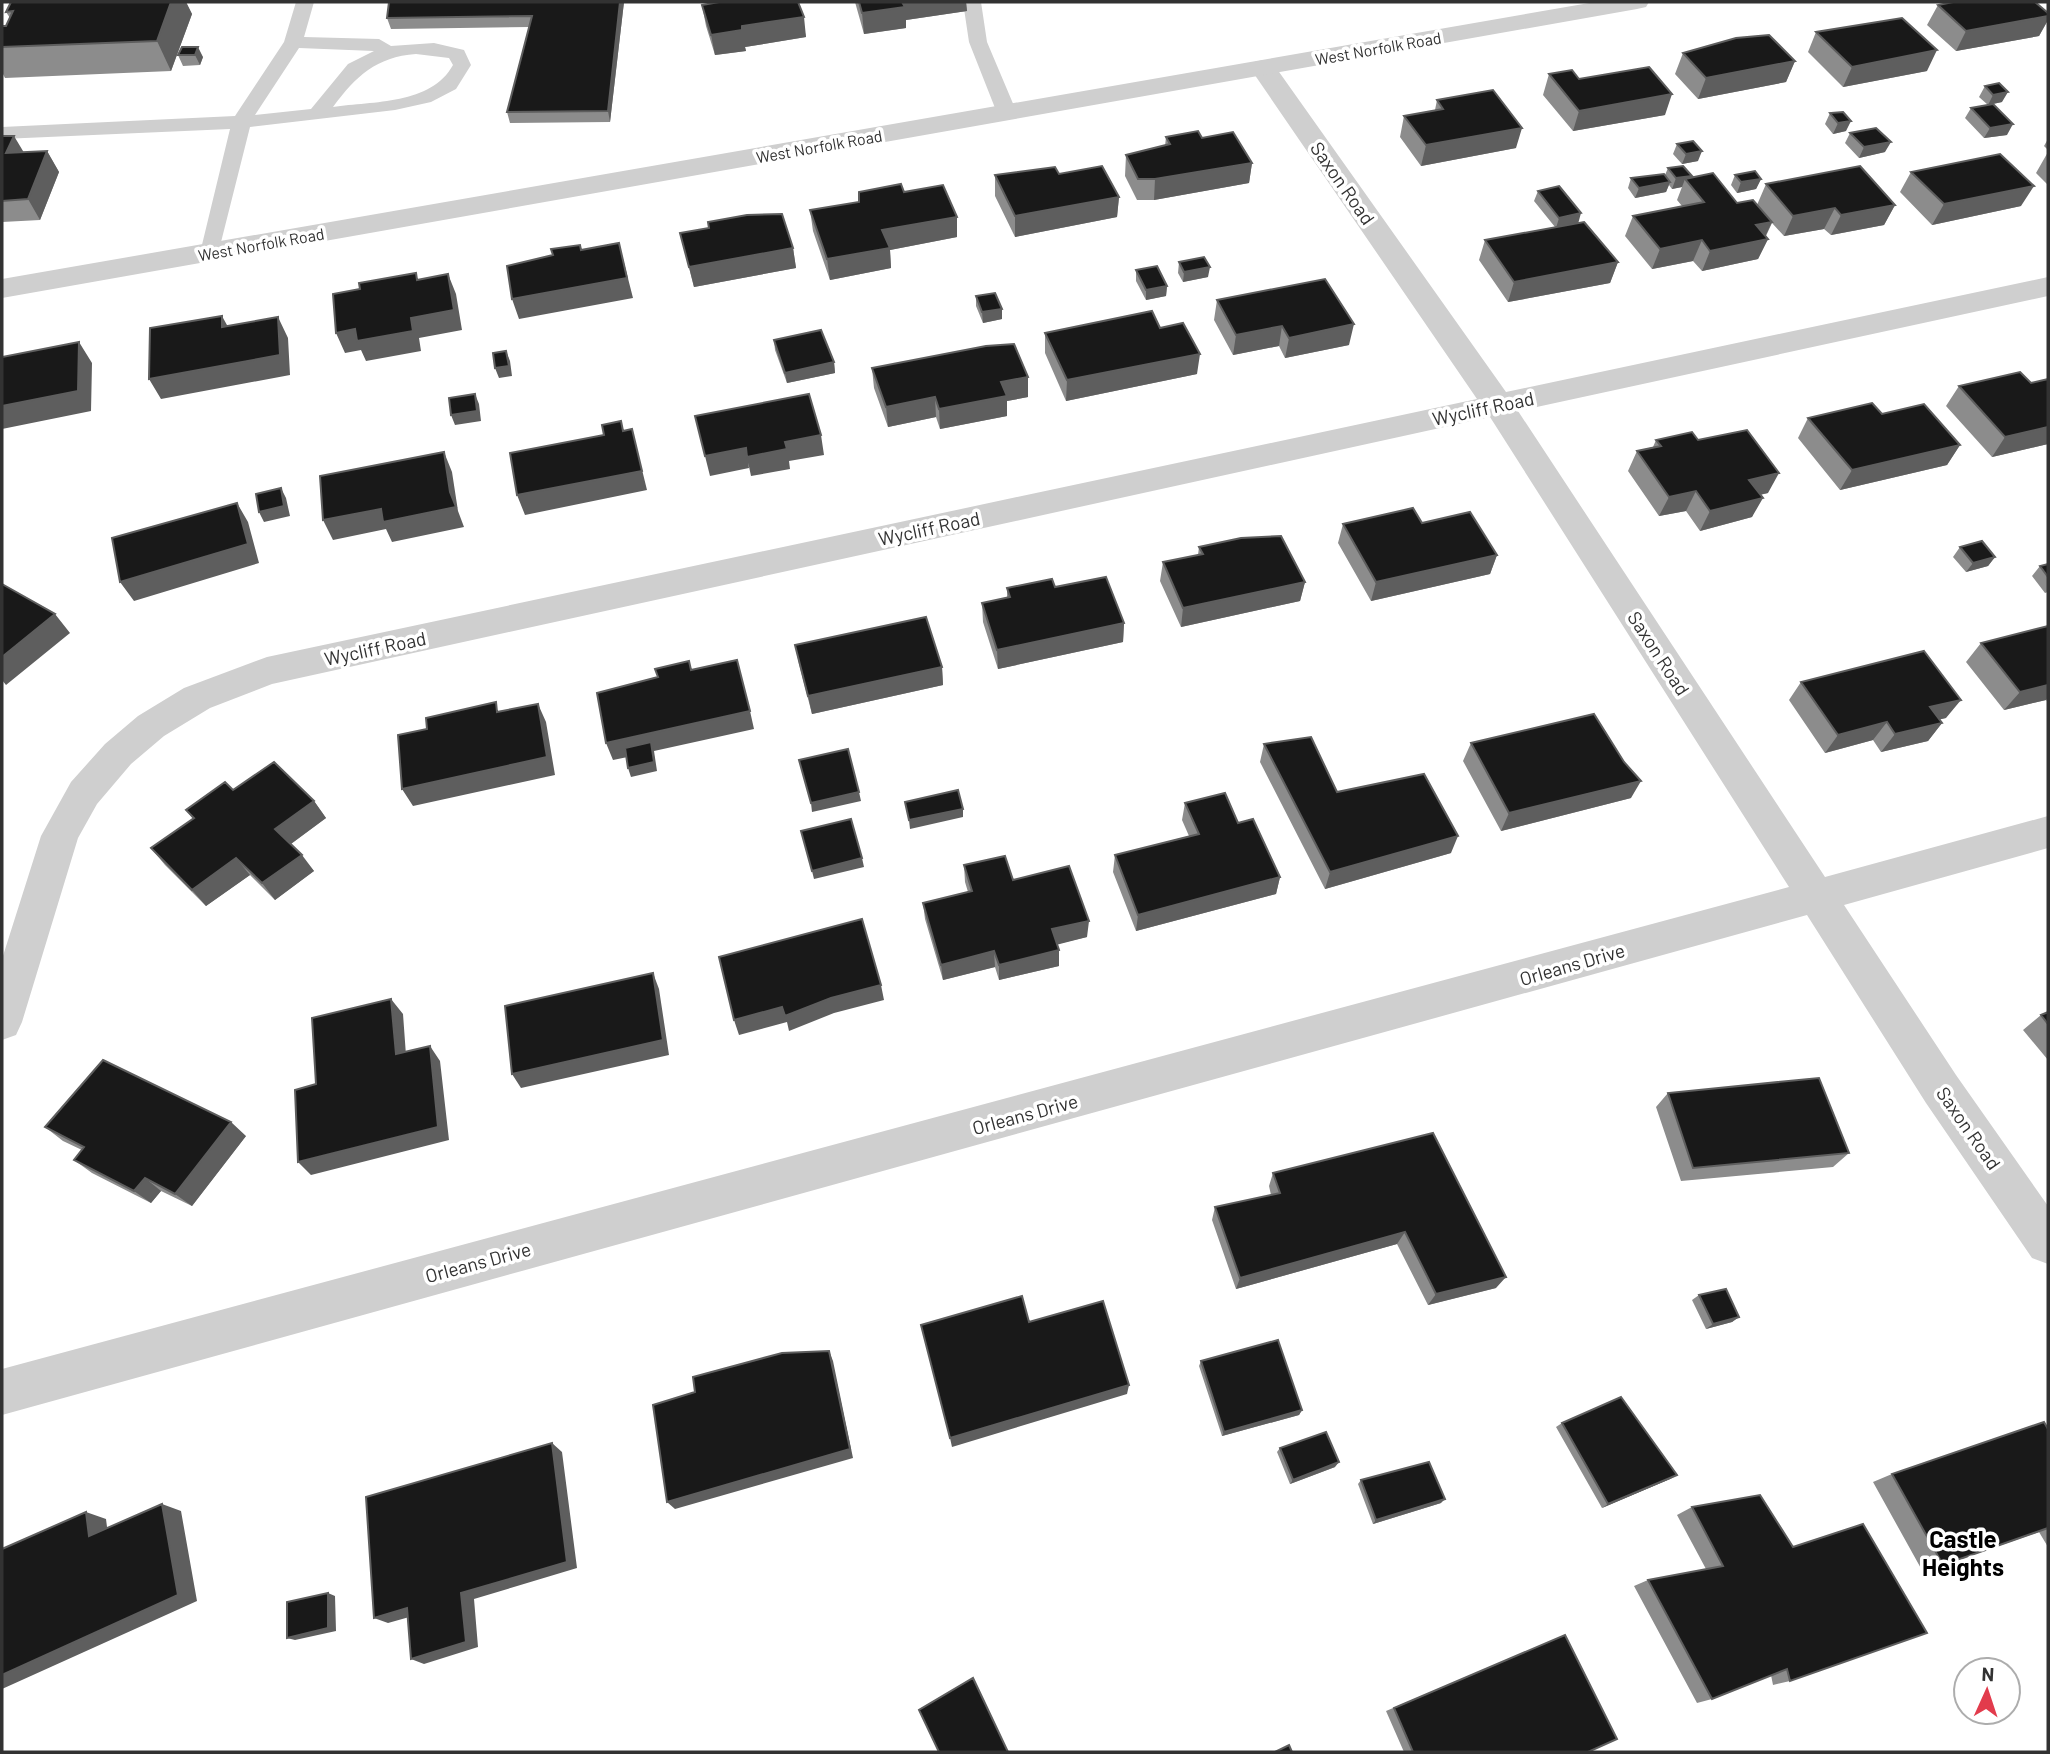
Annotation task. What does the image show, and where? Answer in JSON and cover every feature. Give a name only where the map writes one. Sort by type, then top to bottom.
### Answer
[{"type":"street","name":"West Norfolk Road","points":[[2,289],[1637,2]]},
{"type":"street","name":"Saxon Road","points":[[1263,68],[1498,405],[1941,1089],[2048,1243]]},
{"type":"street","name":"Wycliff Road","points":[[2,1022],[60,836],[84,793],[118,754],[143,733],[197,698],[267,671],[2048,286]]},
{"type":"street","name":"Orleans Drive","points":[[2,1392],[2048,832]]},
{"type":"lane","points":[[210,253],[241,122],[293,42],[305,2]]},
{"type":"lane","points":[[972,2],[978,42],[1007,113]]},
{"type":"lane","points":[[293,42],[379,45],[385,51]]},
{"type":"lane","points":[[2,133],[241,122],[317,114],[419,100],[442,91],[452,83],[462,65],[457,54],[429,47],[385,51],[367,57],[356,65],[317,114]]},
{"type":"building","points":[[11,2],[171,2],[157,41],[2,47],[2,26],[6,26],[13,11],[6,12]]},
{"type":"building","points":[[389,2],[620,2],[608,111],[507,112],[532,16],[387,18]]},
{"type":"building","points":[[719,2],[798,2],[804,17],[742,26],[742,30],[711,35],[702,5]]},
{"type":"building","points":[[859,2],[902,2],[905,7],[862,13]]},
{"type":"building","points":[[1953,2],[2035,2],[2048,16],[1966,31],[1938,5]]},
{"type":"building","points":[[1902,18],[1937,50],[1852,67],[1816,32]]},
{"type":"building","points":[[1769,35],[1795,61],[1706,78],[1683,53],[1736,38]]},
{"type":"building","points":[[182,47],[198,47],[195,55],[178,55]]},
{"type":"building","points":[[1649,67],[1672,94],[1579,111],[1549,74],[1572,70],[1579,79]]},
{"type":"building","points":[[1999,83],[2008,92],[1993,95],[1985,86]]},
{"type":"building","points":[[1493,90],[1522,128],[1426,145],[1404,116],[1443,109],[1437,100]]},
{"type":"building","points":[[1993,104],[2013,124],[1990,128],[1971,108]]},
{"type":"building","points":[[1843,112],[1851,121],[1838,123],[1830,113]]},
{"type":"building","points":[[1876,128],[1891,142],[1864,147],[1850,133]]},
{"type":"building","points":[[1198,131],[1202,138],[1233,132],[1252,163],[1155,179],[1138,179],[1126,155],[1170,144],[1166,137]]},
{"type":"building","points":[[2,136],[14,136],[6,153],[47,151],[28,199],[2,201]]},
{"type":"building","points":[[1693,141],[1702,151],[1686,154],[1677,144]]},
{"type":"building","points":[[2000,154],[2034,186],[1944,204],[1911,172]]},
{"type":"building","points":[[1102,166],[1119,197],[1015,216],[995,175],[1055,167],[1059,174]]},
{"type":"building","points":[[1683,166],[1692,176],[1676,178],[1668,168]]},
{"type":"building","points":[[1860,166],[1895,205],[1841,215],[1835,208],[1793,216],[1766,184]]},
{"type":"building","points":[[1755,171],[1761,179],[1741,182],[1735,175]]},
{"type":"building","points":[[1713,173],[1737,203],[1753,200],[1772,222],[1756,225],[1768,239],[1710,251],[1702,240],[1660,249],[1633,216],[1704,202],[1685,179]]},
{"type":"building","points":[[1664,174],[1670,182],[1639,188],[1631,178]]},
{"type":"building","points":[[901,184],[904,192],[943,185],[957,217],[882,230],[890,248],[827,259],[810,210],[859,202],[859,192]]},
{"type":"building","points":[[1559,186],[1581,213],[1559,218],[1538,191]]},
{"type":"building","points":[[782,214],[793,248],[689,267],[680,233],[709,228],[708,222],[747,215]]},
{"type":"building","points":[[1584,222],[1618,262],[1514,282],[1485,240]]},
{"type":"building","points":[[619,243],[627,278],[512,299],[507,266],[553,255],[551,249],[580,245],[581,250]]},
{"type":"building","points":[[1204,257],[1210,267],[1184,272],[1179,262]]},
{"type":"building","points":[[1157,266],[1167,286],[1146,290],[1136,270]]},
{"type":"building","points":[[416,273],[417,280],[448,274],[454,310],[411,318],[413,331],[357,341],[355,329],[336,333],[333,294],[360,289],[359,283]]},
{"type":"building","points":[[1325,279],[1354,324],[1289,338],[1282,326],[1236,335],[1217,300]]},
{"type":"building","points":[[995,293],[1002,309],[982,312],[976,296]]},
{"type":"building","points":[[1152,311],[1160,328],[1183,323],[1200,354],[1067,380],[1045,333]]},
{"type":"building","points":[[222,316],[222,327],[278,317],[280,355],[149,379],[150,328]]},
{"type":"building","points":[[821,330],[834,362],[785,373],[774,340]]},
{"type":"building","points":[[79,342],[78,391],[2,406],[2,357]]},
{"type":"building","points":[[1014,344],[1028,377],[1001,382],[1007,396],[939,409],[935,397],[886,407],[872,368],[986,346]]},
{"type":"building","points":[[506,351],[509,366],[495,368],[493,353]]},
{"type":"building","points":[[2020,372],[2031,383],[2048,379],[2048,427],[2005,437],[1959,386]]},
{"type":"building","points":[[475,394],[477,411],[451,415],[449,398]]},
{"type":"building","points":[[809,394],[821,435],[785,442],[787,449],[747,457],[746,448],[705,456],[695,416]]},
{"type":"building","points":[[1872,403],[1882,414],[1924,404],[1960,445],[1852,470],[1808,418]]},
{"type":"building","points":[[621,421],[623,431],[632,429],[642,471],[517,495],[510,453],[604,435],[602,425]]},
{"type":"building","points":[[1747,430],[1779,473],[1749,480],[1763,498],[1710,511],[1696,491],[1669,497],[1637,451],[1661,446],[1656,440],[1692,432],[1698,440]]},
{"type":"building","points":[[444,452],[450,492],[456,507],[383,522],[381,509],[323,520],[320,476]]},
{"type":"building","points":[[281,488],[284,506],[259,512],[256,494]]},
{"type":"building","points":[[237,503],[248,544],[120,582],[112,538]]},
{"type":"building","points":[[1413,508],[1422,523],[1470,512],[1497,555],[1376,582],[1343,524]]},
{"type":"building","points":[[1281,536],[1305,582],[1183,608],[1163,562],[1203,554],[1199,547],[1241,538]]},
{"type":"building","points":[[1982,541],[1995,557],[1973,563],[1960,547]]},
{"type":"building","points":[[2048,564],[2048,577],[2040,566]]},
{"type":"building","points":[[1106,577],[1124,623],[997,650],[982,603],[1010,597],[1007,588],[1052,579],[1055,587]]},
{"type":"building","points":[[2,584],[55,614],[2,657]]},
{"type":"building","points":[[926,617],[942,667],[808,696],[795,645]]},
{"type":"building","points":[[2048,626],[2048,685],[2020,692],[1981,643]]},
{"type":"building","points":[[1924,651],[1961,700],[1930,707],[1942,723],[1895,734],[1887,722],[1838,735],[1801,682]]},
{"type":"building","points":[[737,660],[750,711],[606,743],[597,693],[658,677],[655,669],[689,661],[691,670]]},
{"type":"building","points":[[496,702],[497,712],[538,704],[547,757],[402,789],[398,735],[427,729],[426,718]]},
{"type":"building","points":[[1594,714],[1624,762],[1641,781],[1509,813],[1471,743]]},
{"type":"building","points":[[1311,737],[1337,792],[1424,774],[1458,836],[1330,872],[1264,744]]},
{"type":"building","points":[[651,742],[654,762],[628,768],[625,748]]},
{"type":"building","points":[[848,749],[859,792],[811,803],[799,760]]},
{"type":"building","points":[[274,762],[314,801],[275,829],[302,855],[262,883],[236,858],[192,890],[151,848],[194,818],[186,810],[225,782],[233,790]]},
{"type":"building","points":[[958,790],[963,809],[909,820],[905,802]]},
{"type":"building","points":[[1225,793],[1238,823],[1253,819],[1280,877],[1138,915],[1115,855],[1199,834],[1185,803]]},
{"type":"building","points":[[851,819],[862,858],[812,871],[801,831]]},
{"type":"building","points":[[1005,856],[1013,880],[1069,866],[1089,921],[1052,929],[1059,950],[999,965],[994,951],[941,965],[923,903],[972,891],[964,865]]},
{"type":"building","points":[[862,919],[881,985],[831,998],[785,1016],[782,1007],[734,1020],[719,957]]},
{"type":"building","points":[[653,973],[663,1040],[512,1074],[505,1006]]},
{"type":"building","points":[[391,999],[396,1054],[430,1046],[438,1127],[298,1162],[295,1090],[316,1084],[312,1018]]},
{"type":"building","points":[[2048,1012],[2048,1024],[2041,1015]]},
{"type":"building","points":[[103,1060],[231,1122],[175,1194],[145,1178],[134,1191],[74,1160],[84,1147],[45,1127]]},
{"type":"building","points":[[1819,1078],[1849,1153],[1693,1168],[1668,1093]]},
{"type":"building","points":[[1433,1133],[1506,1277],[1436,1294],[1405,1232],[1240,1278],[1215,1207],[1280,1193],[1273,1173]]},
{"type":"building","points":[[1726,1289],[1739,1317],[1713,1324],[1699,1295]]},
{"type":"building","points":[[1022,1296],[1029,1322],[1103,1301],[1129,1385],[950,1438],[921,1325]]},
{"type":"building","points":[[1278,1340],[1302,1410],[1224,1432],[1201,1361]]},
{"type":"building","points":[[829,1351],[850,1449],[667,1502],[653,1405],[695,1392],[693,1377],[782,1353]]},
{"type":"building","points":[[1621,1397],[1677,1475],[1608,1504],[1562,1423]]},
{"type":"building","points":[[2044,1422],[2048,1429],[2048,1528],[1943,1565],[1892,1474]]},
{"type":"building","points":[[1326,1432],[1339,1462],[1293,1480],[1280,1448]]},
{"type":"building","points":[[552,1443],[567,1562],[461,1593],[466,1642],[411,1659],[407,1608],[374,1618],[366,1497]]},
{"type":"building","points":[[1429,1462],[1445,1499],[1376,1520],[1361,1480]]},
{"type":"building","points":[[1760,1495],[1793,1547],[1863,1524],[1927,1633],[1790,1681],[1787,1669],[1712,1699],[1648,1580],[1723,1566],[1692,1507]]},
{"type":"building","points":[[162,1504],[178,1595],[2,1675],[2,1549],[86,1512],[89,1536]]},
{"type":"building","points":[[328,1593],[328,1628],[287,1638],[287,1602]]},
{"type":"building","points":[[1565,1635],[1617,1739],[1588,1752],[1413,1752],[1394,1708]]},
{"type":"building","points":[[973,1678],[1008,1752],[939,1752],[919,1710]]},
{"type":"building","points":[[1289,1745],[1292,1752],[1275,1752]]},
{"type":"district","name":"Castle Heights","points":[[1963,1552]]}]
